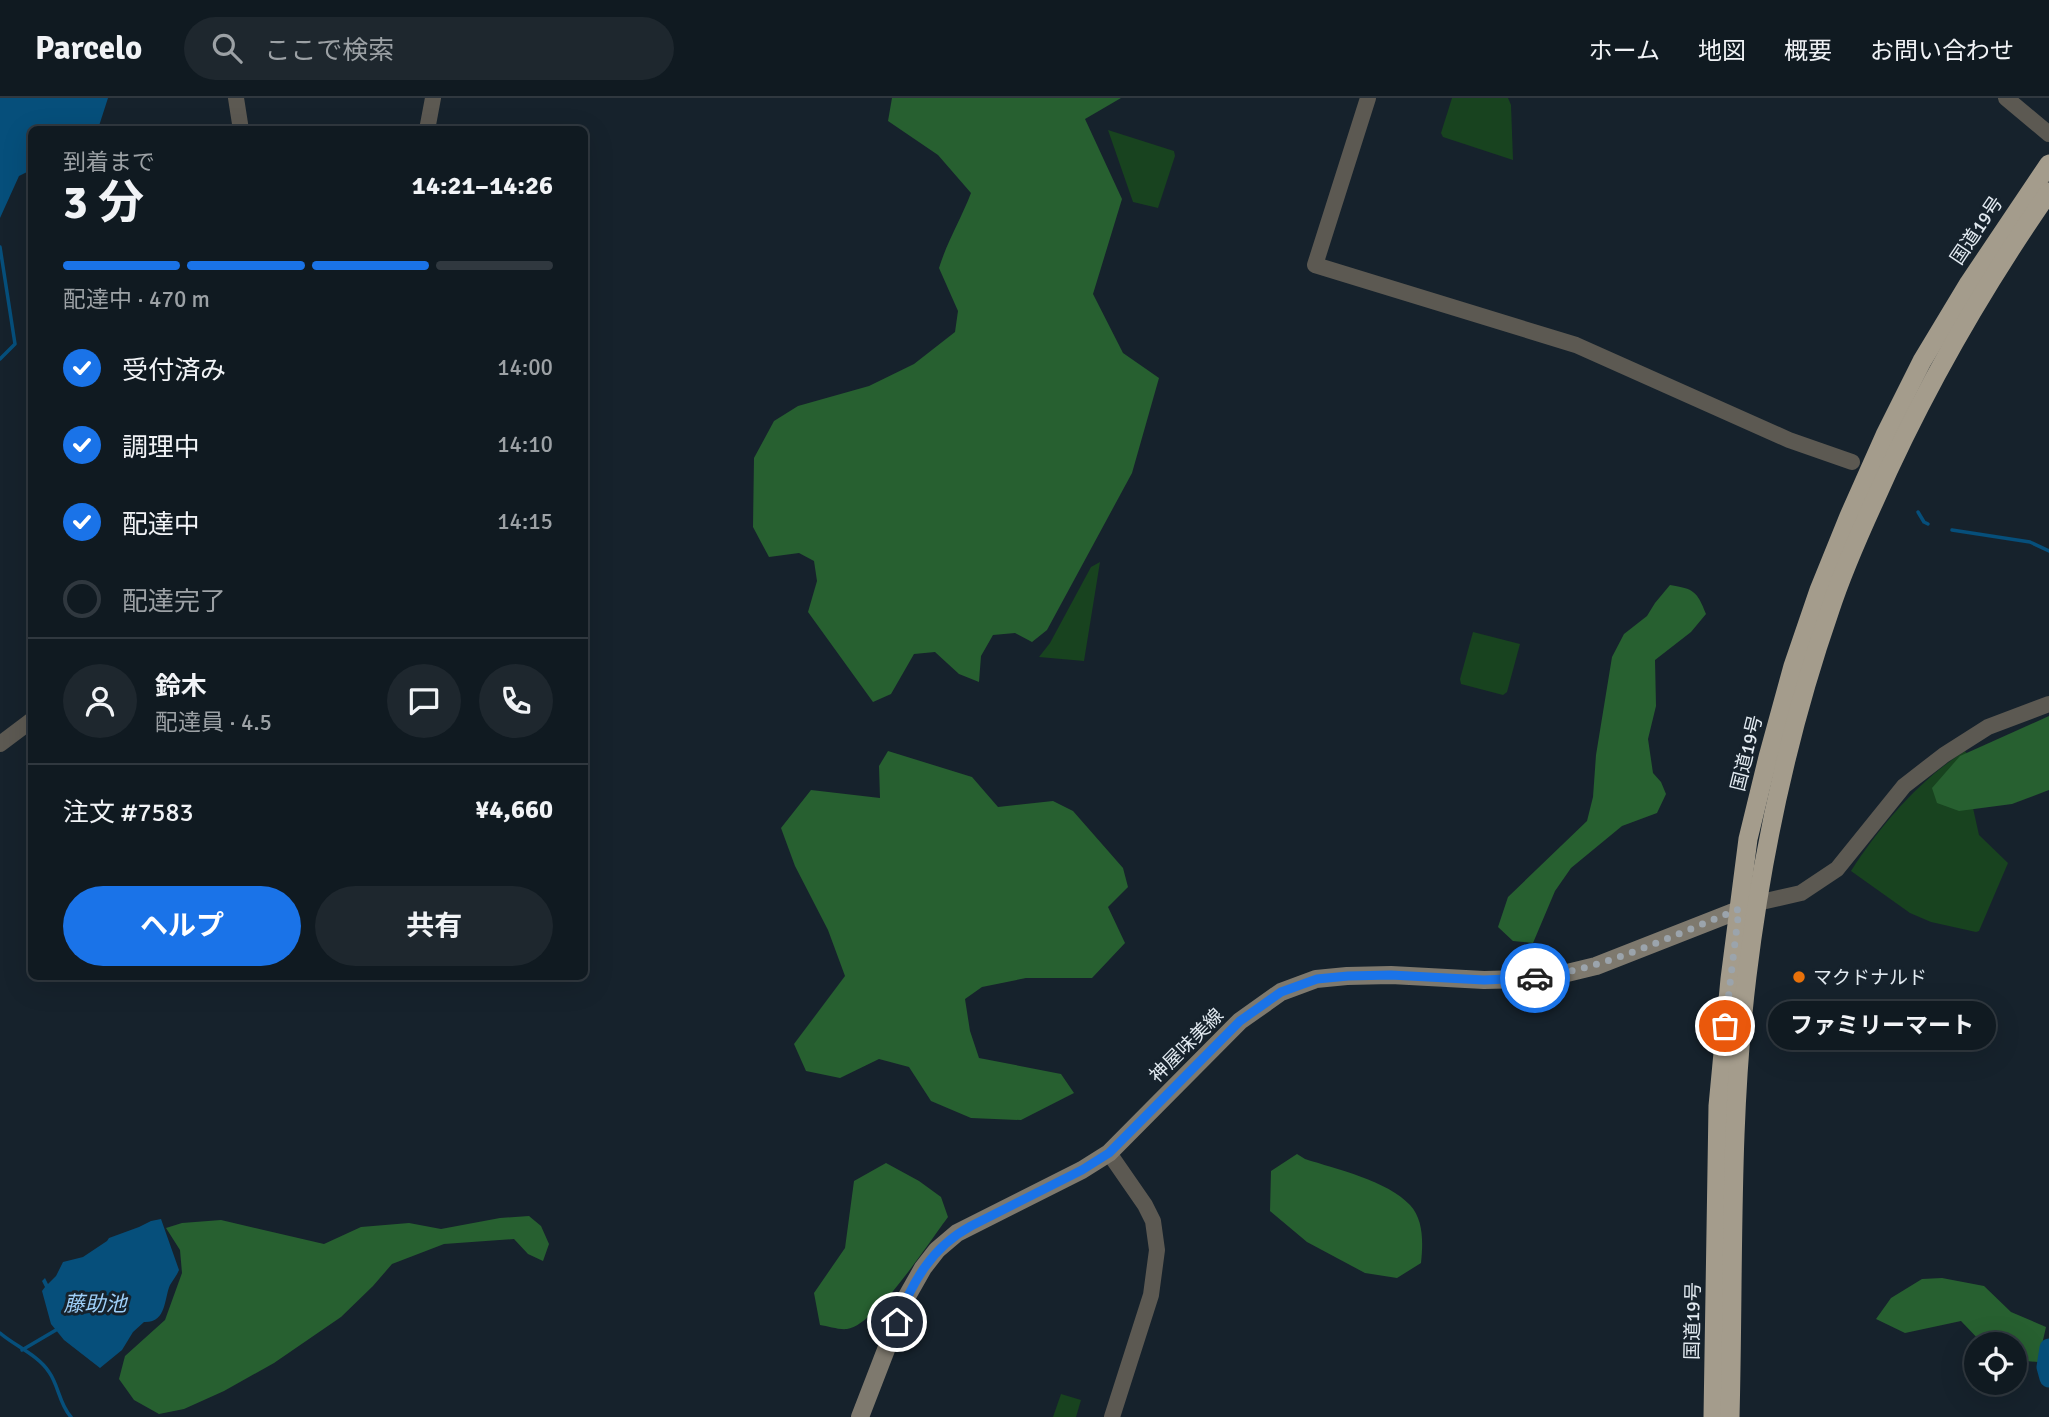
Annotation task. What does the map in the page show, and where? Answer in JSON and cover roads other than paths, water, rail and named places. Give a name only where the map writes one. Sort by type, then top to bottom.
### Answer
[{"type":"highway","name":"国道19号","points":[[1730,1417],[1738,1080],[1747,979],[1748,839],[1789,679],[1819,590],[1885,435],[1922,361],[1969,283],[2049,164]]},
{"type":"highway","name":"国道19号","points":[[1713,1417],[1718,1106],[1730,979],[1805,687],[1829,634],[1830,608],[1896,451],[1976,302],[2049,192]]},
{"type":"main road","name":"神屋味美線","points":[[860,1417],[906,1298],[937,1250],[966,1228],[1082,1170],[1109,1153],[1240,1021],[1281,992],[1317,979],[1348,976],[1512,980],[1563,974],[1596,966],[1748,906]]},
{"type":"street","points":[[236,98],[240,126]]},
{"type":"street","points":[[428,126],[433,98]]},
{"type":"street","points":[[1368,98],[1315,265],[1576,345],[1789,439],[1852,462]]},
{"type":"street","points":[[2006,98],[2049,134]]},
{"type":"street","points":[[1748,906],[1801,892],[1837,869],[1904,786],[1944,755],[1988,727],[2049,704]]},
{"type":"street","points":[[0,744],[28,723]]},
{"type":"street","points":[[1109,1153],[1153,1221],[1157,1250],[1151,1295],[1112,1417]]},
{"type":"water","points":[[0,98],[108,98],[99,126],[28,126],[28,172],[19,176],[0,218]]},
{"type":"water","name":"藤助池","points":[[161,1219],[179,1270],[170,1285],[161,1314],[144,1322],[133,1332],[122,1350],[100,1368],[64,1340],[51,1324],[42,1281],[45,1278],[48,1284],[56,1276],[63,1262],[83,1257],[109,1238]]},
{"type":"waterway","points":[[0,247],[15,344],[0,359]]},
{"type":"waterway","points":[[1918,512],[1928,524]]},
{"type":"waterway","points":[[1952,530],[2030,542],[2049,551]]},
{"type":"waterway","points":[[22,1350],[56,1330]]},
{"type":"waterway","points":[[0,1333],[44,1366],[71,1417]]},
{"type":"waterway","points":[[2049,1348],[2046,1367],[2049,1378]]},
{"type":"place","name":"マクドナルド","points":[[1799,977]]},
{"type":"place","name":"ファミリーマート","points":[[1725,1026]]}]
